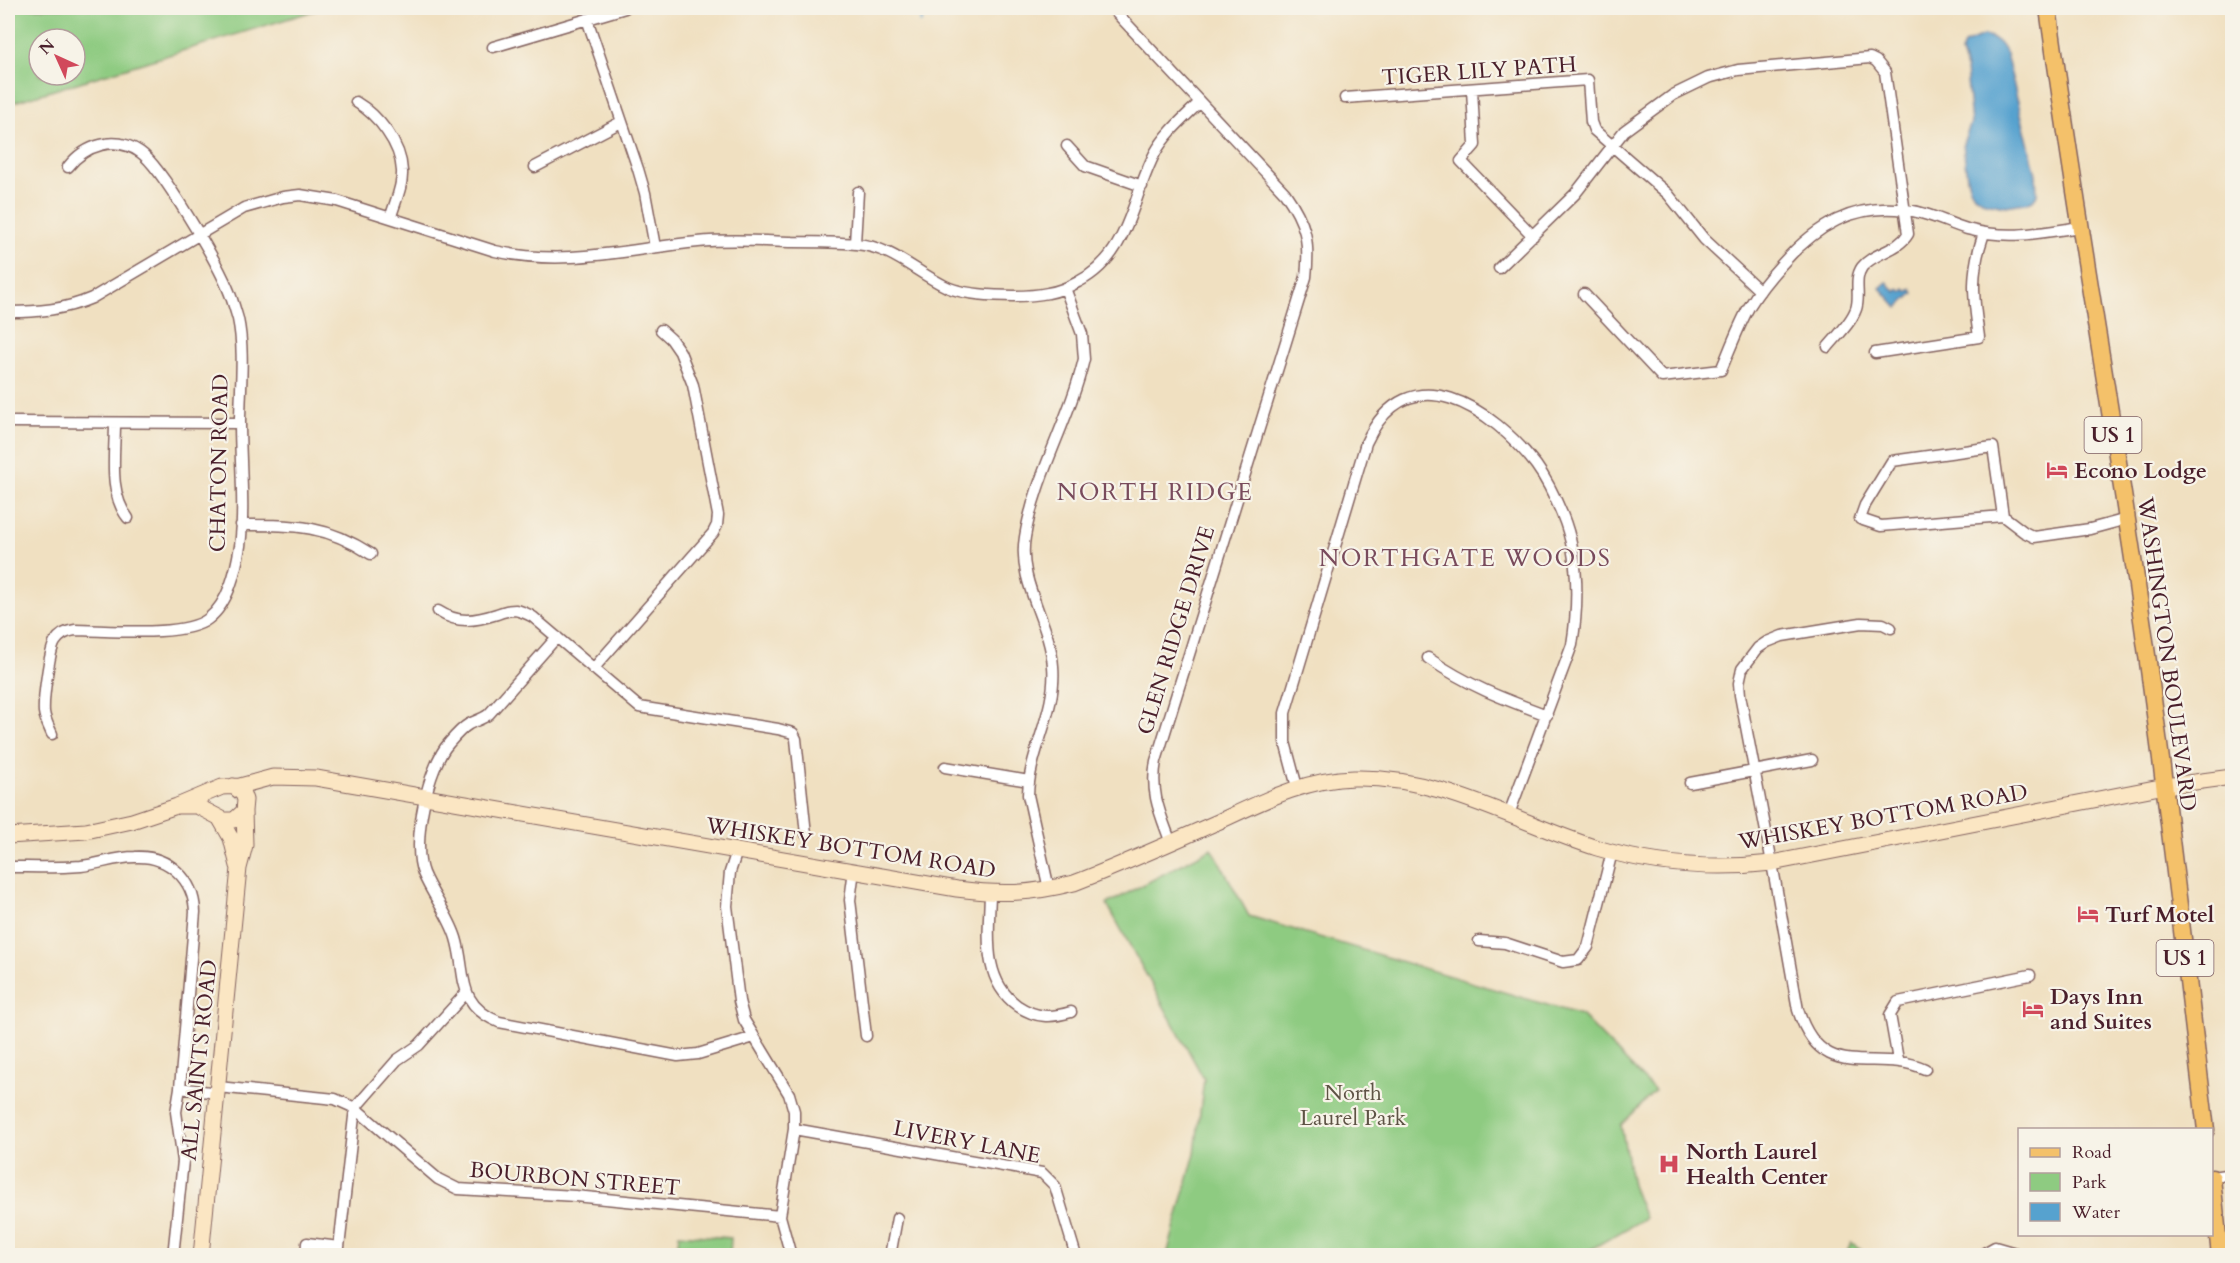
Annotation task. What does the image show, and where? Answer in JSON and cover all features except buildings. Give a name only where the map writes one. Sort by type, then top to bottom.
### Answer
[{"type":"main road","name":"WASHINGTON BOULEVARD","points":[[2048,8],[2080,227],[2127,519],[2165,786],[2206,1128]]},
{"type":"main road","points":[[2213,1195],[2220,1256]]},
{"type":"street","points":[[493,47],[625,8]]},
{"type":"street","name":"GLEN RIDGE DRIVE","points":[[1112,8],[1286,194],[1297,209],[1308,240],[1306,277],[1156,761],[1153,776],[1154,795],[1171,843]]},
{"type":"street","points":[[587,19],[645,193],[655,247]]},
{"type":"street","points":[[1499,268],[1575,194],[1624,131],[1657,105],[1691,85],[1715,76],[1755,68],[1870,58],[1876,61],[1885,72],[1908,234],[1900,243],[1874,257],[1861,268],[1858,274],[1856,309],[1828,347]]},
{"type":"street","name":"TIGER LILY PATH","points":[[1345,99],[1588,80],[1591,122],[1594,130],[1668,194],[1704,239],[1760,291]]},
{"type":"street","points":[[1472,89],[1475,145],[1461,161],[1533,237]]},
{"type":"street","points":[[356,102],[373,114],[380,123],[397,149],[401,160],[402,180],[391,216]]},
{"type":"street","points":[[8,312],[55,310],[92,298],[244,208],[283,197],[300,195],[318,197],[391,216],[462,241],[520,257],[581,258],[725,240],[855,243],[885,250],[946,287],[957,291],[1031,295],[1065,288],[1080,281],[1108,258],[1126,229],[1156,150],[1200,102]]},
{"type":"street","points":[[536,167],[621,122]]},
{"type":"street","name":"CHATON ROAD","points":[[52,734],[45,720],[45,699],[52,651],[57,640],[68,631],[75,630],[175,631],[197,627],[217,612],[224,601],[236,565],[241,525],[240,334],[238,319],[228,288],[157,169],[139,152],[127,146],[102,144],[84,151],[68,167]]},
{"type":"street","points":[[1067,146],[1085,166],[1142,186]]},
{"type":"street","points":[[855,243],[858,192]]},
{"type":"street","points":[[1584,294],[1662,377],[1721,370],[1743,318],[1760,291],[1801,244],[1825,225],[1862,211],[1887,208],[1906,210],[1984,233],[2015,237],[2080,227]]},
{"type":"street","points":[[1875,353],[1979,337],[1973,280],[1984,233]]},
{"type":"street","points":[[1049,889],[1030,808],[1029,781],[1049,712],[1053,665],[1046,632],[1024,567],[1025,539],[1033,507],[1083,359],[1082,334],[1065,288]]},
{"type":"street","points":[[593,669],[714,533],[717,525],[718,514],[693,385],[680,352],[661,330]]},
{"type":"street","points":[[1297,787],[1285,741],[1285,713],[1363,454],[1372,431],[1383,417],[1404,401],[1434,394],[1449,397],[1473,408],[1499,427],[1536,466],[1552,490],[1563,516],[1576,569],[1576,621],[1572,645],[1509,813]]},
{"type":"street","points":[[8,422],[240,423]]},
{"type":"street","points":[[115,423],[115,488],[121,509],[128,518]]},
{"type":"street","points":[[2003,516],[1993,447],[1892,461],[1865,505],[1860,519],[1881,526],[2003,516],[2034,537],[2090,529],[2127,519]]},
{"type":"street","points":[[241,525],[300,525],[340,536],[371,554]]},
{"type":"street","points":[[438,611],[453,620],[472,621],[515,610],[533,617],[639,707],[793,733],[796,738],[806,834]]},
{"type":"street","points":[[1891,628],[1883,624],[1861,622],[1782,636],[1758,648],[1742,669],[1739,683],[1797,1010],[1802,1024],[1819,1046],[1841,1059],[1858,1062],[1898,1060],[1925,1069]]},
{"type":"street","points":[[557,637],[489,714],[469,724],[449,742],[435,764],[426,796],[418,857],[429,887],[454,932],[466,993],[477,1008],[499,1022],[678,1056],[698,1054],[754,1037]]},
{"type":"street","points":[[1428,658],[1488,694],[1547,715]]},
{"type":"street","points":[[1690,783],[1812,760]]},
{"type":"street","points":[[945,767],[1029,781]]},
{"type":"street","name":"WHISKEY BOTTOM ROAD","points":[[233,786],[273,777],[316,778],[990,894],[1009,894],[1074,883],[1105,872],[1297,787],[1353,778],[1414,782],[1444,790],[1612,852],[1682,866],[1740,867],[1772,863],[2165,786],[2232,777]]},
{"type":"street","name":"WHISKEY BOTTOM ROAD","points":[[245,808],[259,790],[289,778]]},
{"type":"street","points":[[8,836],[86,831],[132,821],[177,806],[222,787],[233,786],[243,794],[245,808],[234,820],[217,816],[197,807],[177,806]]},
{"type":"street","points":[[216,790],[211,802],[217,816]]},
{"type":"street","name":"ALL SAINTS ROAD","points":[[201,1256],[239,868],[245,845],[245,808]]},
{"type":"street","name":"ALL SAINTS ROAD","points":[[217,816],[231,838],[239,868]]},
{"type":"street","points":[[736,851],[729,880],[727,906],[739,1001],[744,1020],[789,1094],[794,1111],[794,1129],[780,1216],[791,1256]]},
{"type":"street","points":[[1479,940],[1505,944],[1563,962],[1578,960],[1588,947],[1612,852]]},
{"type":"street","points":[[8,867],[83,866],[124,858],[146,857],[168,865],[185,879],[195,898],[180,1088],[176,1112],[183,1161],[173,1256]]},
{"type":"street","points":[[854,870],[850,900],[866,1036]]},
{"type":"street","points":[[990,894],[989,958],[1000,988],[1010,1000],[1035,1015],[1046,1017],[1071,1012]]},
{"type":"street","points":[[1898,1060],[1890,1015],[1898,1002],[2030,975]]},
{"type":"street","points":[[306,1256],[307,1243],[339,1251],[356,1108],[397,1060],[419,1045],[466,993]]},
{"type":"street","name":"BOURBON STREET","points":[[180,1088],[334,1099],[356,1108],[438,1179],[458,1189],[574,1196],[780,1216]]},
{"type":"street","name":"LIVERY LANE","points":[[794,1129],[1042,1173],[1055,1186],[1077,1256]]},
{"type":"street","points":[[2213,1178],[2232,1174]]},
{"type":"street","points":[[890,1256],[897,1218]]},
{"type":"street","points":[[1978,1256],[1995,1247],[2026,1256]]},
{"type":"green space","points":[[8,8],[323,8],[87,80],[87,27],[27,27],[27,87],[64,87],[8,104]]},
{"type":"green space","name":"North Laurel Park","points":[[1212,848],[1249,916],[1581,1015],[1655,1091],[1621,1125],[1632,1185],[1645,1218],[1581,1255],[1167,1255],[1195,1153],[1204,1079],[1107,904]]},
{"type":"green space","points":[[679,1234],[731,1238],[730,1255],[677,1255]]},
{"type":"green space","points":[[1851,1243],[1860,1247],[1863,1255],[1846,1255]]},
{"type":"water","points":[[1983,36],[1997,41],[2006,54],[2036,174],[2037,195],[2031,202],[2006,206],[1985,202],[1974,195],[1967,178],[1963,143],[1971,123],[1966,69],[1961,53],[1964,44]]},
{"type":"water","points":[[1887,282],[1896,292],[1899,289],[1902,292],[1905,289],[1908,292],[1911,289],[1914,293],[1898,308],[1880,288]]},
{"type":"waterway","points":[[921,22],[925,8]]},
{"type":"place","name":"Econo Lodge","points":[[2057,470]]},
{"type":"place","name":"Turf Motel","points":[[2088,914]]},
{"type":"place","name":"Days Inn and Suites","points":[[2033,1009]]},
{"type":"place","name":"North Laurel Health Center","points":[[1669,1164]]},
{"type":"district","name":"NORTH RIDGE","points":[[1155,492]]},
{"type":"district","name":"NORTHGATE WOODS","points":[[1465,558]]}]
